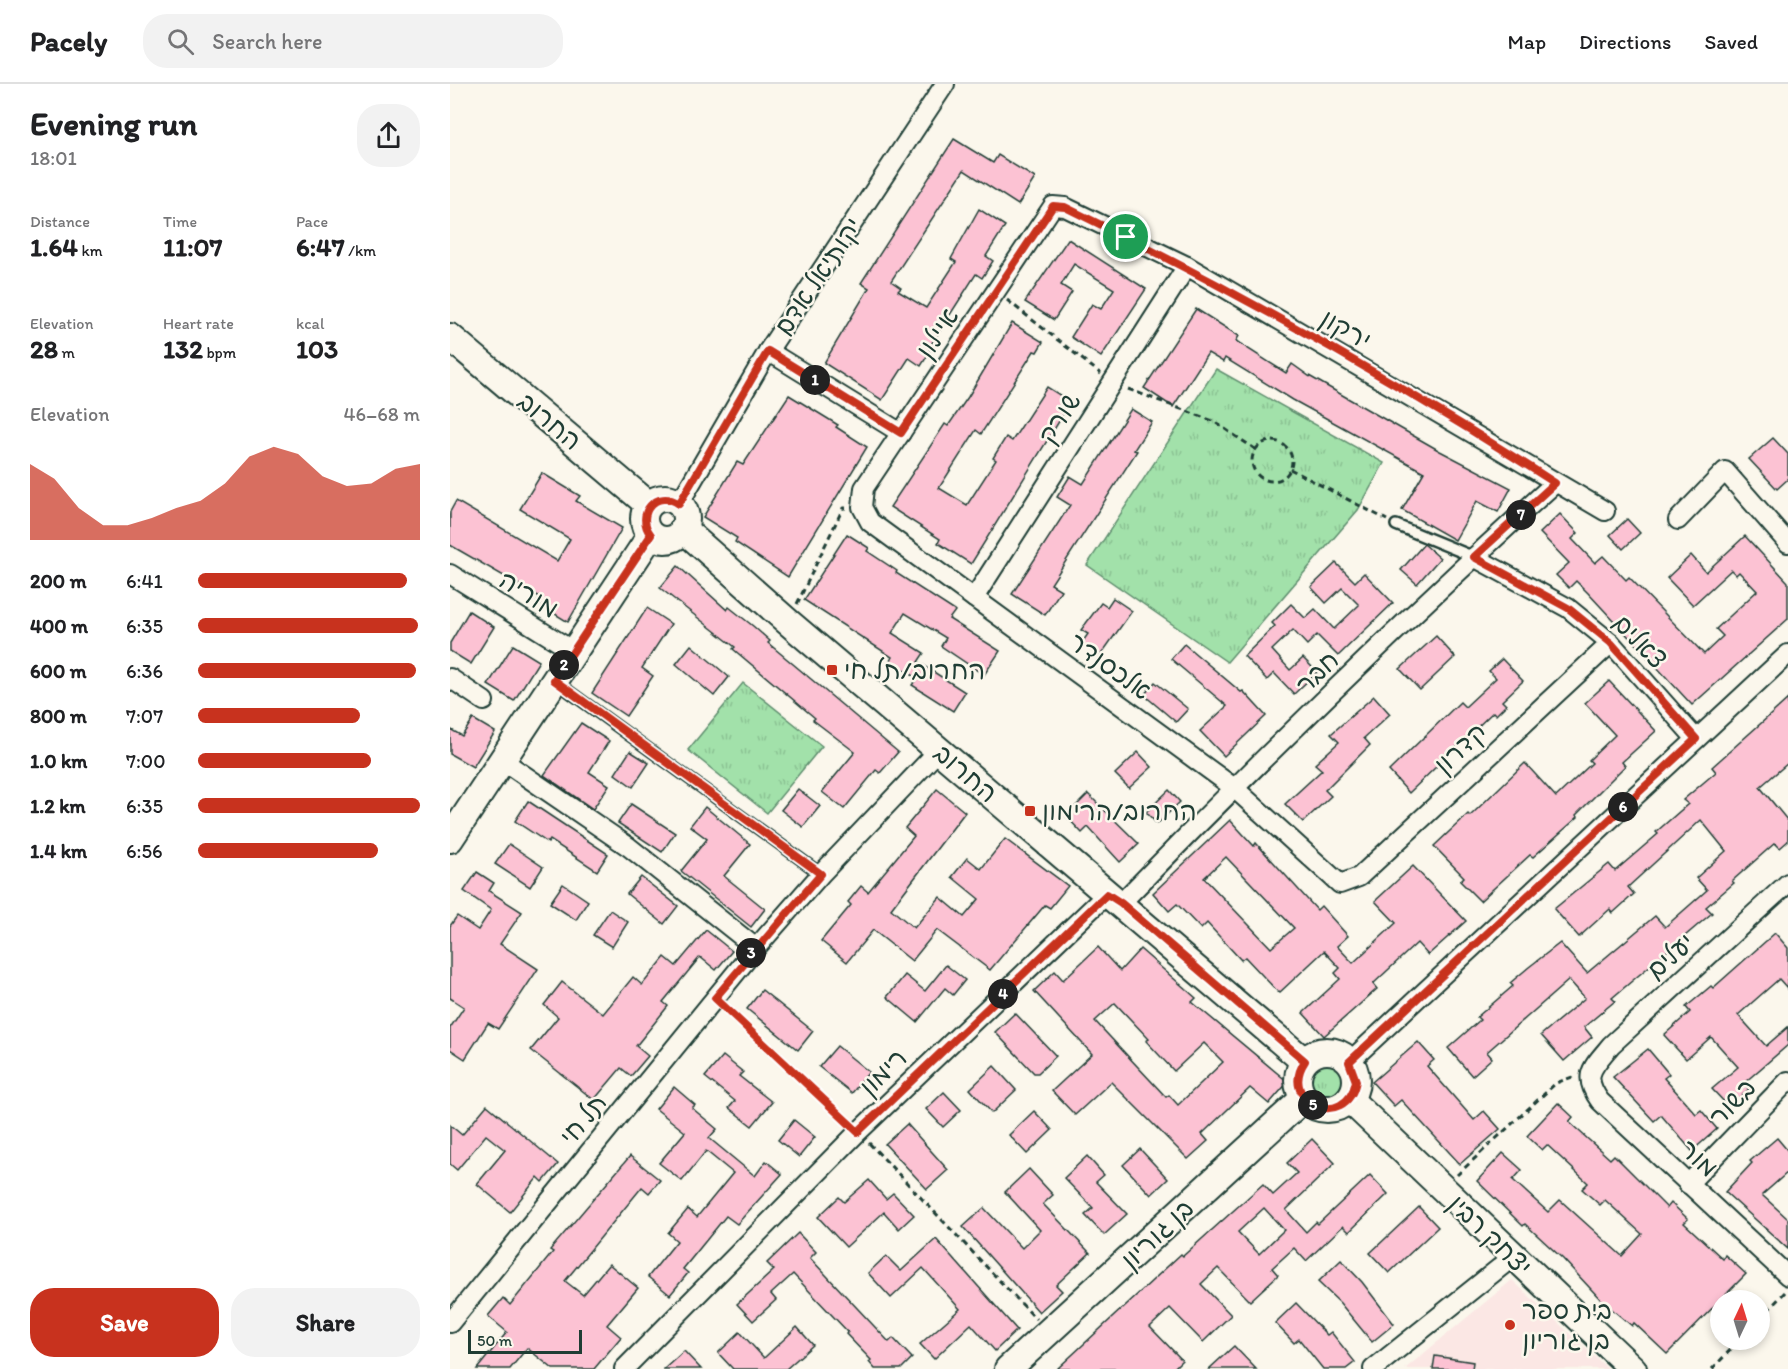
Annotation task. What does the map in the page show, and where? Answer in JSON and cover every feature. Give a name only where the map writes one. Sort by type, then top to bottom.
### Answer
[{"type":"street","name":"יקותיאל אדם","points":[[679,504],[768,351],[945,84]]},
{"type":"street","name":"ירקון","points":[[1053,206],[1065,207],[1186,266],[1605,511]]},
{"type":"street","name":"איילון","points":[[862,507],[864,488],[1053,206]]},
{"type":"street","name":"שורק","points":[[974,598],[1186,266]]},
{"type":"street","name":"החרוב","points":[[450,337],[649,505]]},
{"type":"street","points":[[768,351],[901,433]]},
{"type":"street","points":[[1678,520],[1725,471],[1788,543]]},
{"type":"street","name":"חבר","points":[[1114,899],[1555,483]]},
{"type":"street","points":[[664,498],[679,504],[685,513],[683,529],[676,537],[666,540],[651,535],[644,520],[649,505],[664,498]]},
{"type":"street","name":"אלכסנדר","points":[[862,507],[870,522],[1233,787],[1340,884]]},
{"type":"street","name":"החרוב","points":[[683,529],[788,622],[1305,1061]]},
{"type":"street","points":[[450,839],[651,535]]},
{"type":"street","name":"צאלים","points":[[1474,557],[1568,608],[1611,643],[1696,739]]},
{"type":"street","name":"מוריה","points":[[452,581],[573,651]]},
{"type":"street","name":"קדרון","points":[[1340,884],[1359,877],[1611,643]]},
{"type":"street","points":[[1349,1062],[1788,654]]},
{"type":"street","points":[[450,678],[484,701]]},
{"type":"street","name":"תל חי","points":[[450,1323],[756,948],[821,874],[939,750]]},
{"type":"street","points":[[502,760],[629,847],[756,948]]},
{"type":"street","name":"יעלים","points":[[1590,1071],[1611,1045],[1788,883]]},
{"type":"street","name":"רימון","points":[[624,1369],[858,1132],[1114,899]]},
{"type":"street","points":[[1322,1051],[1342,1055],[1349,1062],[1356,1081],[1349,1099],[1341,1105],[1321,1108],[1304,1098],[1298,1083],[1300,1068],[1305,1061],[1322,1051]]},
{"type":"street","name":"מור","points":[[1590,1071],[1589,1087],[1600,1101],[1788,1276]]},
{"type":"street","name":"בשור","points":[[1688,1184],[1788,1081]]},
{"type":"street","name":"בן גוריון","points":[[1008,1369],[1304,1098]]},
{"type":"street","name":"יצחק רבין","points":[[1349,1099],[1633,1369]]},
{"type":"street","points":[[1373,1369],[1513,1257]]},
{"type":"lane","points":[[1396,525],[1474,557]]},
{"type":"lane","points":[[554,680],[821,874]]},
{"type":"path","points":[[1273,441],[1280,443],[1290,452],[1290,469],[1279,480],[1264,480],[1252,468],[1252,455],[1261,444],[1273,441]]},
{"type":"path","points":[[1290,469],[1396,525]]},
{"type":"path","points":[[788,622],[843,508],[862,507]]},
{"type":"path","points":[[715,998],[858,1132],[1049,1333]]},
{"type":"path","points":[[1442,1188],[1509,1129],[1556,1083],[1590,1071]]},
{"type":"path","points":[[1770,1309],[1788,1290]]},
{"type":"path","points":[[1712,1369],[1730,1350]]},
{"type":"shaded area","name":"בית ספר בן גוריון","points":[[1512,1280],[1608,1369],[1405,1369]]},
{"type":"green space","points":[[1216,369],[1384,463],[1358,510],[1227,662],[1087,565]]},
{"type":"green space","points":[[743,683],[822,746],[767,813],[688,750]]},
{"type":"green space","points":[[1328,1057],[1343,1064],[1350,1079],[1343,1094],[1328,1101],[1313,1094],[1306,1079],[1313,1064]]},
{"type":"building","points":[[954,139],[993,163],[998,155],[1035,178],[1018,205],[964,170],[891,281],[901,288],[898,291],[926,308],[956,262],[951,259],[979,209],[1005,226],[986,256],[993,261],[982,278],[976,274],[928,349],[931,350],[921,366],[909,358],[882,400],[824,363],[869,288],[861,283]]},
{"type":"building","points":[[1068,239],[1146,289],[1101,357],[1071,337],[1092,304],[1101,309],[1114,289],[1074,264],[1061,285],[1072,292],[1054,320],[1025,302]]},
{"type":"building","points":[[1196,309],[1239,336],[1236,341],[1286,373],[1292,364],[1440,451],[1511,488],[1498,512],[1477,501],[1455,540],[1402,510],[1424,472],[1293,400],[1225,358],[1223,362],[1208,353],[1173,407],[1144,388]]},
{"type":"building","points":[[1012,323],[1043,342],[1037,352],[1034,351],[981,434],[976,430],[939,488],[967,505],[996,460],[993,458],[1006,437],[1012,441],[1047,387],[1071,402],[971,564],[938,543],[940,539],[890,507],[945,424],[948,426],[968,397]]},
{"type":"building","points":[[789,395],[838,425],[836,427],[867,447],[788,577],[735,542],[737,538],[703,517],[737,462],[743,465]]},
{"type":"building","points":[[1131,409],[1152,422],[1134,450],[1137,451],[1051,584],[1061,590],[1045,615],[1012,594],[1070,505],[1057,497],[1070,476],[1083,484]]},
{"type":"building","points":[[1773,438],[1788,454],[1788,479],[1777,489],[1749,459]]},
{"type":"building","points":[[542,473],[580,496],[576,501],[622,528],[568,622],[537,603],[540,597],[450,545],[450,512],[456,501],[557,561],[570,539],[520,509]]},
{"type":"building","points":[[1560,514],[1578,533],[1572,539],[1595,563],[1603,556],[1626,580],[1629,577],[1704,654],[1723,636],[1716,629],[1757,591],[1739,572],[1736,575],[1731,570],[1693,605],[1667,578],[1691,555],[1706,572],[1745,536],[1788,582],[1788,619],[1692,705],[1576,581],[1569,588],[1556,575],[1569,563],[1540,533]]},
{"type":"building","points":[[1627,519],[1640,533],[1623,549],[1610,535]]},
{"type":"building","points":[[847,534],[869,548],[867,551],[897,571],[896,573],[955,611],[949,619],[1000,651],[984,675],[941,646],[946,638],[905,613],[892,633],[924,653],[918,662],[965,692],[953,711],[912,685],[917,678],[890,661],[892,657],[804,600]]},
{"type":"building","points":[[1424,544],[1440,558],[1417,584],[1401,570]]},
{"type":"building","points":[[1336,563],[1355,582],[1364,573],[1393,603],[1338,656],[1317,635],[1307,645],[1293,630],[1272,650],[1290,670],[1303,658],[1317,672],[1294,694],[1274,673],[1267,680],[1244,656],[1275,626],[1272,623],[1291,604],[1305,618],[1315,609],[1334,629],[1359,605],[1342,588],[1326,603],[1311,587]]},
{"type":"building","points":[[678,566],[727,610],[729,607],[753,626],[770,641],[768,643],[898,752],[880,773],[876,770],[844,809],[822,792],[855,752],[813,720],[815,718],[733,649],[735,647],[660,588]]},
{"type":"building","points":[[1113,598],[1132,611],[1100,656],[1081,644],[1088,634],[1081,630],[1101,603],[1107,607]]},
{"type":"building","points":[[647,608],[671,624],[642,668],[653,676],[626,716],[592,693]]},
{"type":"building","points":[[469,611],[494,627],[471,664],[450,651],[450,643]]},
{"type":"building","points":[[1436,636],[1455,657],[1420,690],[1400,669]]},
{"type":"building","points":[[1184,644],[1241,692],[1243,691],[1266,716],[1224,756],[1200,731],[1227,706],[1171,659]]},
{"type":"building","points":[[513,645],[539,661],[514,701],[488,685]]},
{"type":"building","points":[[691,645],[729,677],[714,696],[676,664]]},
{"type":"building","points":[[1502,659],[1523,681],[1502,701],[1506,705],[1496,715],[1493,712],[1409,793],[1389,771],[1460,702],[1465,707],[1496,678],[1489,671]]},
{"type":"building","points":[[1609,681],[1656,731],[1622,762],[1625,766],[1576,815],[1578,817],[1533,857],[1530,855],[1480,901],[1460,881],[1464,877],[1434,846],[1468,814],[1470,816],[1525,763],[1556,797],[1592,763],[1589,760],[1615,735],[1585,703]]},
{"type":"building","points":[[1155,682],[1188,709],[1176,722],[1144,695]]},
{"type":"building","points":[[1374,696],[1390,714],[1364,738],[1370,745],[1325,790],[1331,796],[1303,822],[1285,804],[1322,770],[1315,764],[1339,742],[1331,734]]},
{"type":"building","points":[[1788,699],[1788,763],[1760,787],[1788,821],[1788,841],[1780,848],[1775,843],[1732,881],[1734,883],[1706,907],[1712,913],[1612,998],[1615,1001],[1584,1027],[1592,1037],[1564,1061],[1541,1035],[1585,998],[1569,980],[1487,1052],[1492,1058],[1472,1076],[1448,1048],[1480,1020],[1477,1017],[1513,986],[1510,983],[1529,967],[1560,943],[1587,973],[1655,916],[1665,927],[1707,890],[1696,878],[1726,851],[1701,820],[1628,887],[1634,894],[1613,913],[1610,909],[1579,937],[1554,909],[1609,864],[1615,871],[1658,834],[1656,832],[1688,804],[1683,800],[1716,772],[1712,767]]},
{"type":"building","points":[[473,719],[495,732],[473,767],[450,754],[450,729],[462,736]]},
{"type":"building","points":[[581,723],[609,741],[589,772],[609,785],[593,809],[544,775]]},
{"type":"building","points":[[630,751],[649,763],[633,787],[615,774]]},
{"type":"building","points":[[1138,752],[1152,767],[1129,788],[1115,774]]},
{"type":"building","points":[[798,789],[820,806],[803,827],[781,810]]},
{"type":"building","points":[[937,789],[965,812],[891,909],[914,928],[940,897],[964,917],[979,899],[952,877],[967,858],[981,869],[1005,839],[1068,886],[1050,908],[1045,905],[990,970],[937,930],[912,961],[873,930],[847,962],[821,941],[851,905],[848,902],[861,886],[868,892],[914,836],[905,828]]},
{"type":"building","points":[[1169,790],[1180,802],[1157,824],[1146,812]]},
{"type":"building","points":[[1088,794],[1139,844],[1120,862],[1088,827],[1082,833],[1066,816]]},
{"type":"building","points":[[528,801],[608,854],[597,871],[550,840],[548,843],[515,821]]},
{"type":"building","points":[[631,804],[675,833],[662,852],[618,823]]},
{"type":"building","points":[[705,807],[750,844],[724,876],[765,909],[751,927],[681,871],[707,839],[690,826]]},
{"type":"building","points":[[1230,820],[1254,846],[1256,843],[1317,910],[1321,906],[1348,936],[1337,946],[1353,963],[1396,923],[1375,901],[1413,866],[1466,921],[1428,955],[1417,943],[1373,984],[1377,989],[1324,1036],[1303,1013],[1340,979],[1335,973],[1340,968],[1324,951],[1279,993],[1245,957],[1241,960],[1207,923],[1201,929],[1177,904],[1169,911],[1153,893]],"holes":[[[1226,857],[1294,928],[1271,948],[1204,878]]]},
{"type":"building","points":[[509,844],[543,867],[530,887],[495,864]]},
{"type":"building","points":[[477,872],[494,883],[489,891],[522,912],[500,944],[538,969],[498,1029],[488,1023],[465,1059],[450,1049],[450,1028],[464,1007],[450,998],[450,926],[457,916],[478,930],[491,910],[464,891]]},
{"type":"building","points":[[641,877],[678,906],[664,924],[627,894]]},
{"type":"building","points":[[563,884],[588,901],[576,920],[550,903]]},
{"type":"building","points":[[610,910],[628,922],[612,947],[593,935]]},
{"type":"building","points":[[706,930],[732,951],[716,970],[700,957],[663,1002],[668,1006],[636,1046],[648,1056],[631,1076],[621,1068],[594,1100],[531,1050],[558,1017],[544,1005],[562,982],[603,1014],[633,977],[642,985],[665,957],[676,966]]},
{"type":"building","points":[[1775,933],[1788,948],[1788,989],[1779,979],[1738,1015],[1766,1046],[1788,1027],[1788,1045],[1744,1083],[1749,1089],[1729,1107],[1712,1089],[1738,1067],[1711,1037],[1686,1059],[1664,1035],[1690,1012],[1686,1007],[1711,986],[1713,988]]},
{"type":"building","points":[[1098,947],[1120,971],[1140,949],[1196,998],[1192,1002],[1288,1082],[1269,1104],[1250,1088],[1202,1134],[1208,1141],[1188,1159],[1111,1082],[1075,1115],[1052,1091],[1092,1054],[1034,991],[1055,971],[1063,980]],"holes":[[[1115,1003],[1149,1039],[1146,1041],[1174,1071],[1204,1043],[1223,1062],[1178,1105],[1169,1095],[1166,1097],[1095,1021]]]},
{"type":"building","points":[[946,965],[965,980],[953,995],[945,988],[917,1022],[887,997],[905,975],[925,991]]},
{"type":"building","points":[[762,990],[813,1031],[798,1050],[747,1009]]},
{"type":"building","points":[[1015,1013],[1056,1056],[1038,1073],[1034,1073],[995,1032]]},
{"type":"building","points":[[1418,1042],[1434,1060],[1427,1066],[1474,1120],[1484,1111],[1500,1129],[1460,1164],[1401,1100],[1394,1106],[1372,1082]]},
{"type":"building","points":[[837,1046],[869,1072],[852,1093],[819,1067]]},
{"type":"building","points":[[1648,1049],[1669,1074],[1664,1078],[1696,1114],[1701,1110],[1717,1129],[1692,1151],[1661,1115],[1654,1121],[1613,1077]]},
{"type":"building","points":[[723,1056],[743,1072],[739,1076],[772,1102],[752,1126],[729,1108],[735,1101],[705,1077]]},
{"type":"building","points":[[994,1066],[1016,1090],[992,1113],[970,1089]]},
{"type":"building","points":[[674,1087],[695,1105],[692,1108],[717,1129],[709,1138],[755,1176],[766,1161],[782,1174],[737,1224],[726,1216],[683,1269],[688,1273],[670,1295],[648,1277],[677,1241],[668,1233],[688,1209],[697,1217],[733,1173],[706,1151],[682,1181],[659,1163],[685,1132],[656,1109]]},
{"type":"building","points":[[944,1092],[961,1110],[943,1127],[926,1109]]},
{"type":"building","points":[[1558,1103],[1573,1117],[1569,1122],[1610,1159],[1614,1155],[1667,1208],[1671,1203],[1688,1219],[1684,1223],[1723,1259],[1725,1255],[1746,1274],[1730,1290],[1710,1290],[1710,1310],[1667,1354],[1634,1323],[1632,1326],[1602,1301],[1563,1259],[1525,1224],[1523,1226],[1477,1181],[1503,1153],[1522,1170],[1513,1180],[1548,1212],[1560,1200],[1622,1256],[1642,1234],[1605,1200],[1600,1205],[1582,1189],[1588,1183],[1547,1145],[1542,1150],[1527,1136]]},
{"type":"building","points":[[487,1105],[558,1164],[543,1182],[538,1177],[510,1212],[477,1184],[505,1150],[486,1135],[457,1170],[450,1164],[450,1125],[462,1135]]},
{"type":"building","points":[[1034,1111],[1052,1130],[1027,1154],[1009,1135]]},
{"type":"building","points":[[794,1120],[815,1137],[799,1157],[778,1140]]},
{"type":"building","points":[[907,1124],[948,1170],[927,1189],[885,1144]]},
{"type":"building","points":[[1777,1138],[1788,1151],[1788,1172],[1762,1195],[1788,1219],[1788,1249],[1725,1192],[1752,1163],[1750,1161]]},
{"type":"building","points":[[1312,1139],[1335,1163],[1286,1210],[1306,1232],[1316,1222],[1318,1224],[1370,1175],[1388,1194],[1349,1232],[1343,1226],[1306,1261],[1294,1248],[1272,1268],[1278,1275],[1250,1301],[1218,1268],[1201,1284],[1231,1315],[1203,1342],[1170,1308],[1150,1327],[1182,1360],[1173,1369],[1057,1369],[1181,1254],[1183,1256],[1263,1184],[1273,1195],[1297,1173],[1287,1163]],"holes":[[[1264,1208],[1284,1230],[1259,1254],[1238,1232]]]},
{"type":"building","points":[[1140,1149],[1168,1179],[1151,1195],[1123,1165]]},
{"type":"building","points":[[630,1156],[660,1180],[649,1193],[642,1187],[565,1281],[583,1295],[609,1264],[638,1288],[607,1325],[621,1337],[594,1369],[553,1369],[527,1348],[510,1369],[477,1369],[507,1332],[488,1316],[503,1298],[510,1305],[553,1252],[550,1250]]},
{"type":"building","points":[[1087,1156],[1104,1175],[1096,1182],[1127,1214],[1104,1235],[1085,1215],[1093,1208],[1064,1178]]},
{"type":"building","points":[[1029,1169],[1053,1195],[1043,1204],[1090,1253],[1056,1285],[1062,1291],[1039,1312],[963,1227],[984,1208],[1022,1248],[1040,1230],[1005,1192]]},
{"type":"building","points":[[869,1180],[886,1199],[893,1193],[914,1215],[899,1229],[884,1212],[846,1247],[818,1217],[839,1197],[844,1202]]},
{"type":"building","points":[[1419,1207],[1438,1227],[1389,1273],[1370,1253]]},
{"type":"building","points":[[798,1233],[816,1252],[810,1258],[889,1342],[893,1338],[912,1358],[901,1369],[875,1369],[869,1362],[871,1360],[846,1334],[848,1332],[793,1274],[771,1294],[776,1300],[753,1321],[737,1304],[774,1270],[767,1263]]},
{"type":"building","points":[[936,1239],[1017,1330],[995,1351],[971,1324],[934,1359],[920,1344],[960,1309],[923,1268],[891,1298],[868,1273],[886,1256],[901,1271]]},
{"type":"building","points":[[1341,1260],[1362,1282],[1394,1324],[1372,1342],[1340,1303],[1318,1282]]},
{"type":"building","points":[[1296,1303],[1327,1335],[1331,1332],[1355,1362],[1346,1369],[1323,1369],[1299,1339],[1294,1343],[1275,1323]]},
{"type":"building","points":[[797,1327],[813,1345],[786,1369],[733,1369],[718,1353],[740,1332],[764,1358]]},
{"type":"building","points":[[1234,1346],[1256,1369],[1209,1369]]},
{"type":"building","points":[[684,1351],[701,1369],[664,1369]]},
{"type":"building","points":[[1435,1356],[1473,1362],[1472,1369],[1433,1369]]},
{"type":"place","name":"החרוב/תל חי","points":[[832,670]]},
{"type":"place","name":"החרוב/הרימון","points":[[1030,811]]},
{"type":"place","name":"בית ספר בן גוריון","points":[[1510,1325]]},
{"type":"route","points":[[1053,206],[1065,207],[1126,237],[1186,266],[1498,447],[1555,483],[1474,557],[1568,608],[1611,643],[1696,739],[1349,1062],[1356,1081],[1349,1099],[1341,1105],[1321,1108],[1304,1098],[1300,1091],[1298,1076],[1305,1061],[1121,903],[1107,894],[858,1132],[715,998],[821,874],[554,680],[651,535],[644,520],[649,505],[653,501],[664,498],[674,500],[679,504],[768,351],[901,433],[1053,206]]}]
